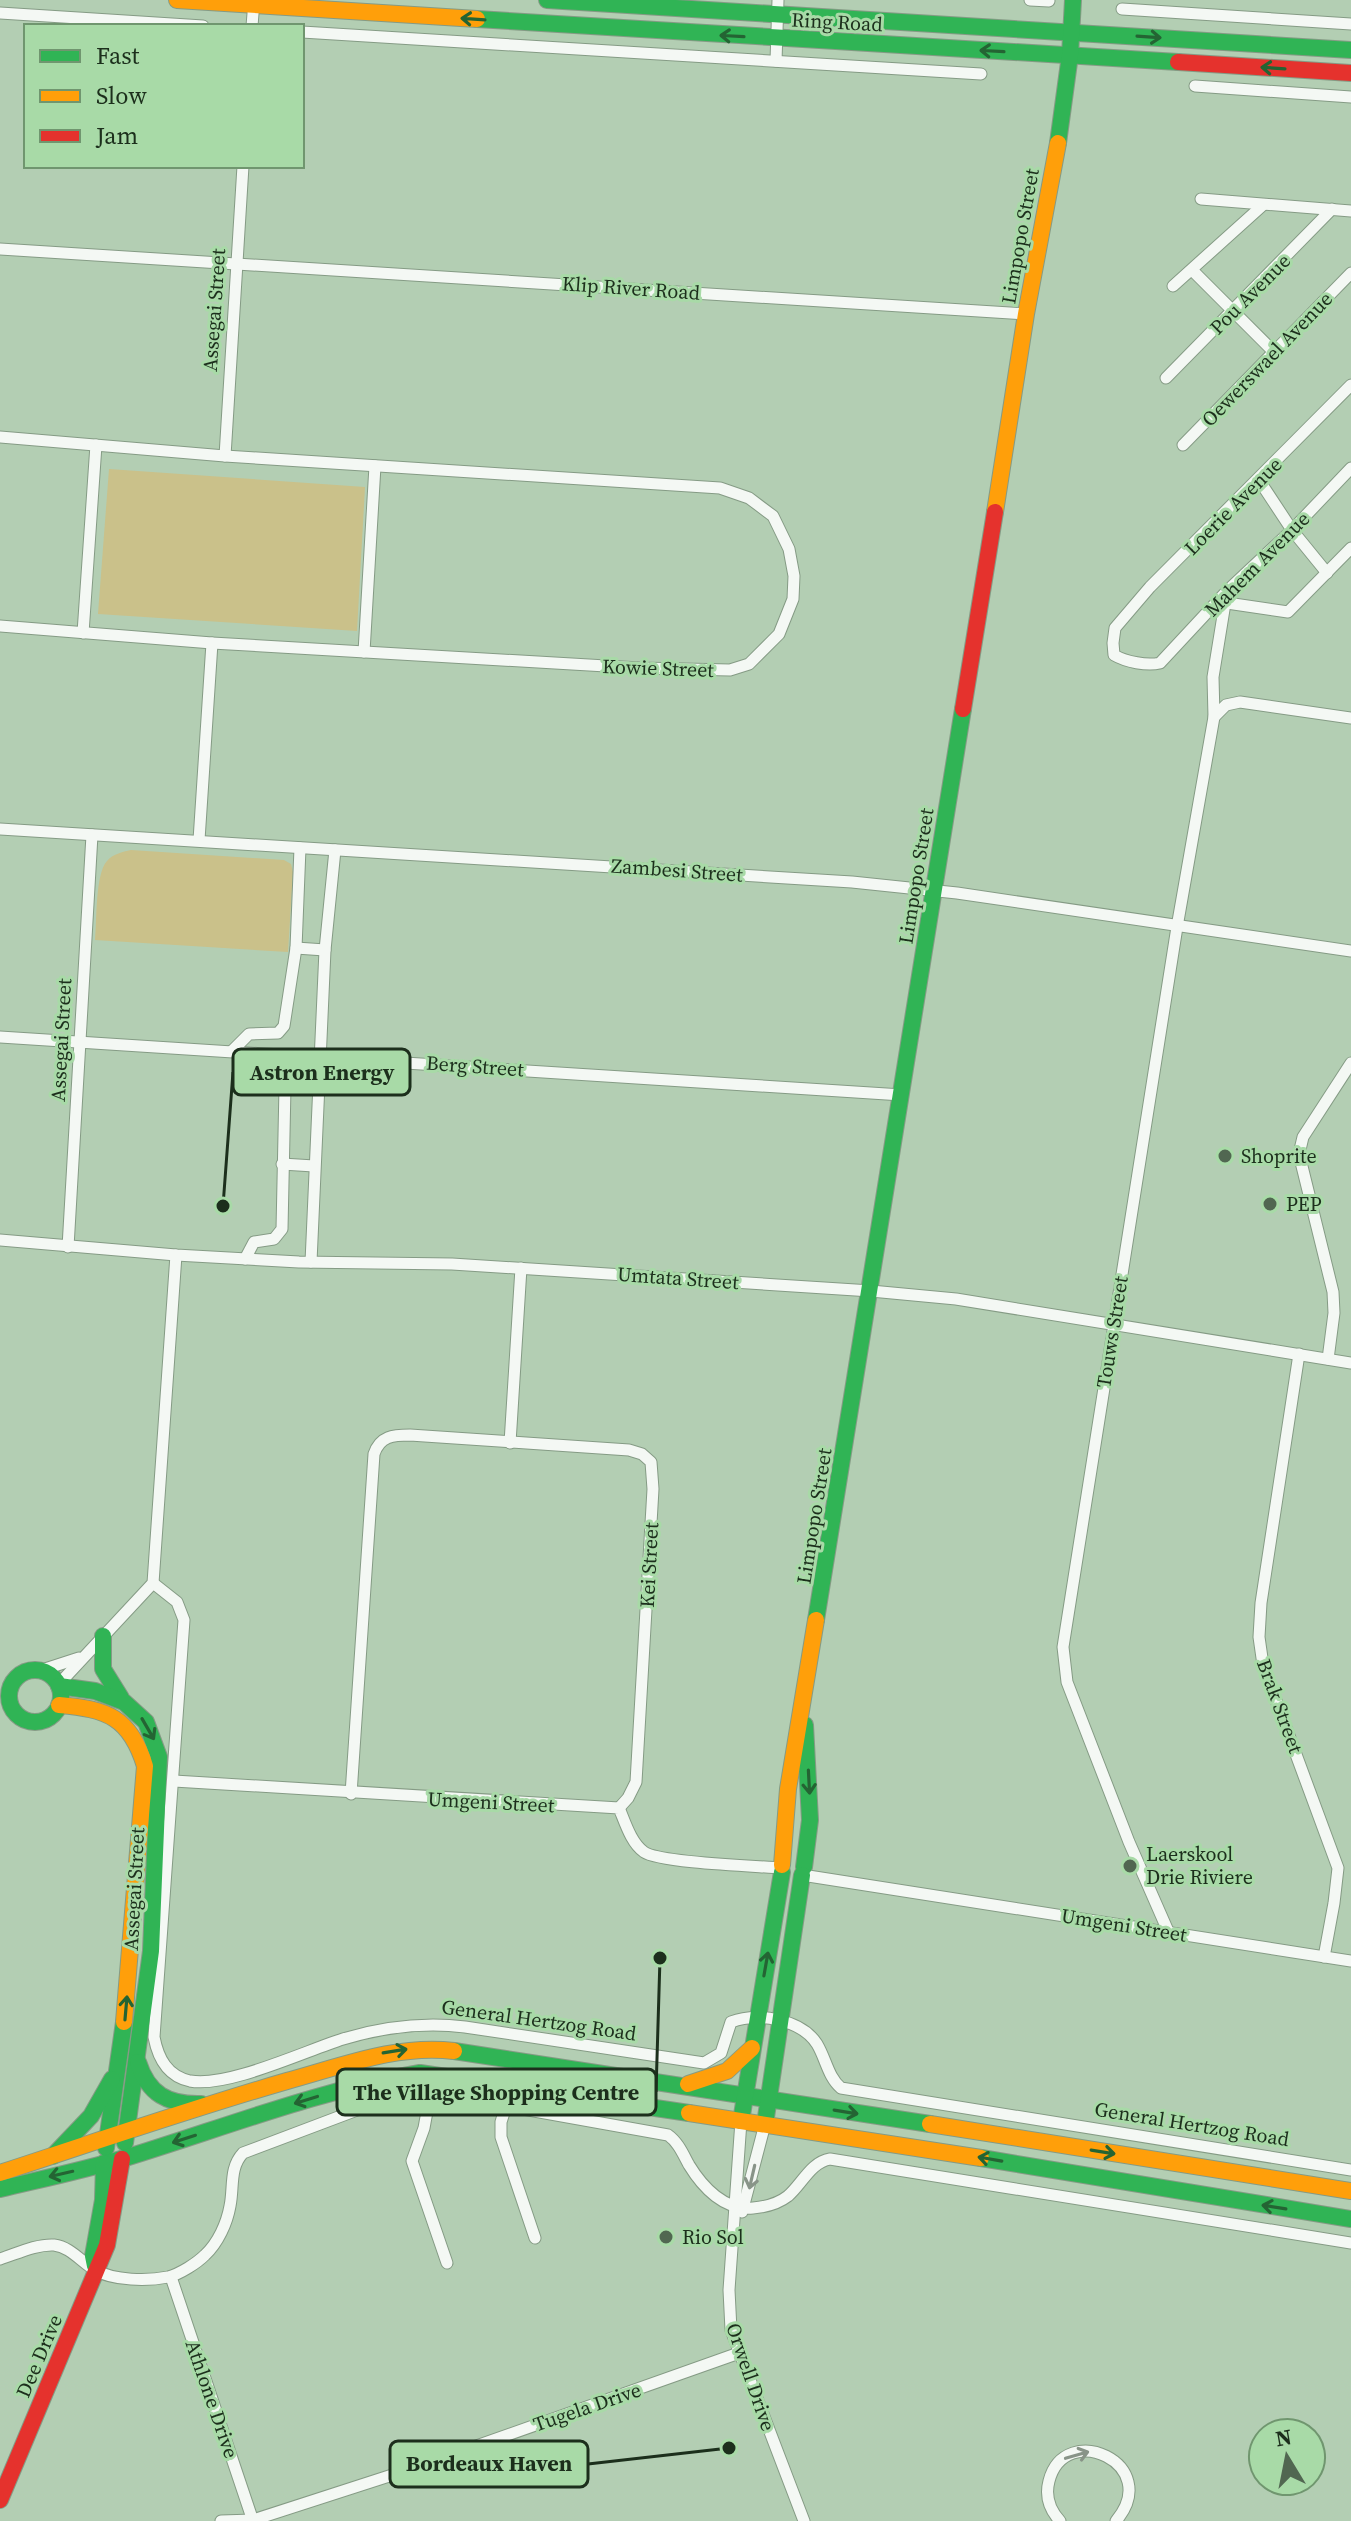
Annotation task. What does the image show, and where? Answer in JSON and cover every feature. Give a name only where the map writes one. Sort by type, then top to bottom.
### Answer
[{"type":"main road","name":"Ring Road","points":[[177,0],[254,2],[1351,73]]},
{"type":"main road","name":"Ring Road","points":[[547,0],[778,7],[1071,32],[1351,50]]},
{"type":"main road","name":"Limpopo Street","points":[[741,2121],[781,1868],[788,1789],[871,1291],[1026,314],[1062,121],[1073,0]]},
{"type":"main road","name":"Assegai Street","points":[[103,1636],[101,1666],[105,1677],[143,1719],[157,1744],[161,1768],[151,1951],[128,2059],[106,2140],[104,2163]]},
{"type":"main road","points":[[42,1670],[50,1674],[58,1685],[61,1696],[59,1705],[48,1718],[40,1721],[23,1719],[6,1705],[6,1682],[25,1672],[42,1670]]},
{"type":"main road","points":[[58,1685],[99,1690],[123,1700]]},
{"type":"main road","name":"Limpopo Street","points":[[765,2124],[782,2022],[810,1809],[803,1704]]},
{"type":"main road","name":"Assegai Street","points":[[59,1705],[108,1713],[125,1724],[136,1739],[145,1766],[126,2134],[122,2159]]},
{"type":"main road","points":[[781,1868],[786,1878],[793,1880],[803,1871]]},
{"type":"main road","points":[[681,2085],[734,2068],[752,2048]]},
{"type":"main road","name":"General Hertzog Road","points":[[0,2173],[376,2055],[419,2049],[477,2053],[1351,2191]]},
{"type":"main road","points":[[51,2158],[91,2116],[128,2059],[160,2098],[183,2104],[225,2100]]},
{"type":"main road","points":[[0,2189],[122,2159],[311,2098],[417,2073],[496,2082],[875,2140],[1351,2219]]},
{"type":"main road","name":"Dee Drive","points":[[0,2500],[107,2245],[122,2159]]},
{"type":"main road","name":"Dee Drive","points":[[96,2271],[93,2256],[103,2200],[104,2163]]},
{"type":"street","points":[[1030,0],[1049,1]]},
{"type":"street","points":[[252,24],[254,2]]},
{"type":"street","points":[[776,61],[778,7]]},
{"type":"street","points":[[1122,9],[1351,24]]},
{"type":"street","points":[[0,13],[172,24]]},
{"type":"street","name":"Ring Road","points":[[304,32],[981,74]]},
{"type":"street","points":[[1195,86],[1351,97]]},
{"type":"street","name":"Assegai Street","points":[[225,456],[243,168]]},
{"type":"street","points":[[1201,199],[1351,211]]},
{"type":"street","points":[[1173,286],[1263,205]]},
{"type":"street","name":"Pou Avenue","points":[[1166,378],[1332,209]]},
{"type":"street","name":"Klip River Road","points":[[0,249],[1026,314]]},
{"type":"street","points":[[1192,270],[1274,352]]},
{"type":"street","name":"Oewerswael Avenue","points":[[1183,445],[1351,273]]},
{"type":"street","name":"Loerie Avenue","points":[[1163,660],[1153,664],[1115,656],[1115,628],[1150,587],[1351,385]]},
{"type":"street","name":"Kowie Street","points":[[0,437],[225,456],[720,488],[756,502],[773,516],[792,561],[794,589],[784,627],[773,643],[749,664],[730,670],[640,668],[212,643],[0,626]]},
{"type":"street","points":[[83,633],[96,445]]},
{"type":"street","points":[[364,652],[375,466]]},
{"type":"street","name":"Mahem Avenue","points":[[1163,660],[1351,468]]},
{"type":"street","points":[[1259,480],[1292,530],[1327,573]]},
{"type":"street","points":[[1227,597],[1288,612],[1351,548]]},
{"type":"street","name":"Touws Street","points":[[1168,1931],[1129,1842],[1067,1682],[1065,1632],[1177,927],[1214,717],[1213,677],[1227,597]]},
{"type":"street","points":[[199,840],[212,643]]},
{"type":"street","points":[[1214,717],[1229,703],[1240,702],[1351,718]]},
{"type":"street","name":"Zambesi Street","points":[[0,829],[763,876],[934,890],[1351,951]]},
{"type":"street","name":"Assegai Street","points":[[68,1247],[92,835]]},
{"type":"street","points":[[245,1259],[254,1242],[274,1239],[282,1229],[284,1083],[276,1073],[234,1051],[249,1034],[275,1033],[283,1029],[296,948],[300,848]]},
{"type":"street","points":[[311,1262],[325,950],[335,850]]},
{"type":"street","points":[[296,948],[325,950]]},
{"type":"street","name":"Berg Street","points":[[0,1037],[902,1095]]},
{"type":"street","points":[[1328,1359],[1334,1313],[1333,1292],[1299,1154],[1303,1137],[1351,1063]]},
{"type":"street","points":[[282,1164],[314,1166]]},
{"type":"street","name":"Umtata Street","points":[[0,1240],[176,1255],[521,1268],[871,1291],[956,1299],[1351,1363]]},
{"type":"street","points":[[58,1685],[153,1583],[176,1255]]},
{"type":"street","points":[[510,1443],[521,1268]]},
{"type":"street","name":"Brak Street","points":[[1299,1354],[1261,1603],[1259,1637],[1267,1677],[1338,1868],[1324,1957]]},
{"type":"street","name":"Kei Street","points":[[351,1794],[376,1448],[395,1435],[629,1450],[642,1454],[653,1466],[636,1782],[619,1808]]},
{"type":"street","name":"General Hertzog Road","points":[[153,1583],[177,1602],[184,1620],[154,2037],[157,2052],[174,2074],[203,2082],[241,2074],[379,2030],[420,2025],[465,2027],[704,2063],[721,2053],[731,2022],[756,2018],[782,2022],[805,2032],[813,2040],[841,2088],[1351,2170]]},
{"type":"street","points":[[42,1670],[69,1663],[90,1651]]},
{"type":"street","name":"Umgeni Street","points":[[174,1781],[619,1808]]},
{"type":"street","points":[[619,1808],[637,1845],[646,1853],[666,1858],[781,1868]]},
{"type":"street","name":"Umgeni Street","points":[[803,1871],[1351,1961]]},
{"type":"street","points":[[0,2259],[44,2245],[57,2245],[71,2251],[96,2271],[111,2276],[142,2279],[171,2277],[205,2256],[216,2242],[230,2207],[235,2165],[243,2153],[365,2107],[408,2095],[430,2095],[506,2106],[668,2135],[701,2182],[739,2208],[765,2206],[785,2198],[816,2165],[830,2159],[1351,2243]]},
{"type":"street","points":[[430,2095],[424,2128],[412,2161],[447,2263]]},
{"type":"street","points":[[506,2106],[501,2137],[535,2238]]},
{"type":"street","name":"Orwell Drive","points":[[739,2208],[741,2121]]},
{"type":"street","name":"Orwell Drive","points":[[765,2124],[734,2227],[729,2306],[731,2330],[804,2521]]},
{"type":"street","name":"Athlone Drive","points":[[171,2277],[253,2520]]},
{"type":"street","name":"Tugela Drive","points":[[221,2521],[253,2520],[417,2467],[739,2353]]},
{"type":"street","points":[[1054,2519],[1047,2490],[1050,2476],[1067,2456],[1080,2451],[1093,2451],[1106,2454],[1125,2473],[1129,2486],[1128,2500],[1116,2521]]},
{"type":"shaded area","points":[[109,469],[365,487],[357,631],[98,614]]},
{"type":"shaded area","points":[[131,850],[284,860],[291,864],[288,952],[95,940],[98,887],[103,867],[112,857]]},
{"type":"traffic: fast","points":[[547,0],[1351,50]]},
{"type":"traffic: fast","points":[[1058,143],[1070,55],[1073,0]]},
{"type":"traffic: fast","points":[[477,19],[1178,62]]},
{"type":"traffic: fast","points":[[816,1620],[963,709]]},
{"type":"traffic: fast","points":[[103,1636],[103,1669],[121,1698]]},
{"type":"traffic: fast","points":[[35,1670],[53,1678],[61,1696],[53,1714],[35,1722],[17,1714],[9,1696],[17,1678],[35,1670]]},
{"type":"traffic: fast","points":[[59,1686],[95,1691],[124,1702],[146,1722],[159,1757],[151,1951],[125,2143]]},
{"type":"traffic: fast","points":[[804,1867],[810,1820],[805,1725]]},
{"type":"traffic: fast","points":[[741,2121],[782,1872]]},
{"type":"traffic: fast","points":[[765,2124],[802,1875]]},
{"type":"traffic: fast","points":[[106,2148],[124,2022]]},
{"type":"traffic: fast","points":[[454,2051],[930,2124]]},
{"type":"traffic: fast","points":[[138,2062],[147,2082],[161,2095],[169,2100],[201,2104]]},
{"type":"traffic: fast","points":[[0,2189],[125,2158],[345,2089],[420,2073],[689,2113]]},
{"type":"traffic: fast","points":[[53,2156],[91,2116],[112,2079]]},
{"type":"traffic: fast","points":[[981,2158],[1351,2219]]},
{"type":"traffic: fast","points":[[95,2266],[93,2256],[103,2200],[104,2163]]},
{"type":"traffic: slow","points":[[177,0],[477,19]]},
{"type":"traffic: slow","points":[[995,512],[1026,314],[1058,143]]},
{"type":"traffic: slow","points":[[782,1865],[788,1789],[816,1620]]},
{"type":"traffic: slow","points":[[59,1705],[91,1709],[124,1726],[139,1749],[145,1766],[124,2022]]},
{"type":"traffic: slow","points":[[688,2084],[727,2071],[752,2048]]},
{"type":"traffic: slow","points":[[0,2173],[349,2063],[391,2053],[454,2051]]},
{"type":"traffic: slow","points":[[689,2113],[981,2158]]},
{"type":"traffic: slow","points":[[930,2124],[1351,2191]]},
{"type":"traffic: jam","points":[[1178,62],[1351,73]]},
{"type":"traffic: jam","points":[[963,709],[995,512]]},
{"type":"traffic: jam","points":[[0,2500],[107,2245],[122,2159]]},
{"type":"place","name":"Shoprite","points":[[1225,1156]]},
{"type":"place","name":"PEP","points":[[1270,1204]]},
{"type":"place","name":"Astron Energy","points":[[223,1206]]},
{"type":"place","name":"Laerskool Drie Riviere","points":[[1130,1866]]},
{"type":"place","name":"The Village Shopping Centre","points":[[660,1958]]},
{"type":"place","name":"Rio Sol","points":[[666,2237]]},
{"type":"place","name":"Bordeaux Haven","points":[[729,2448]]}]
